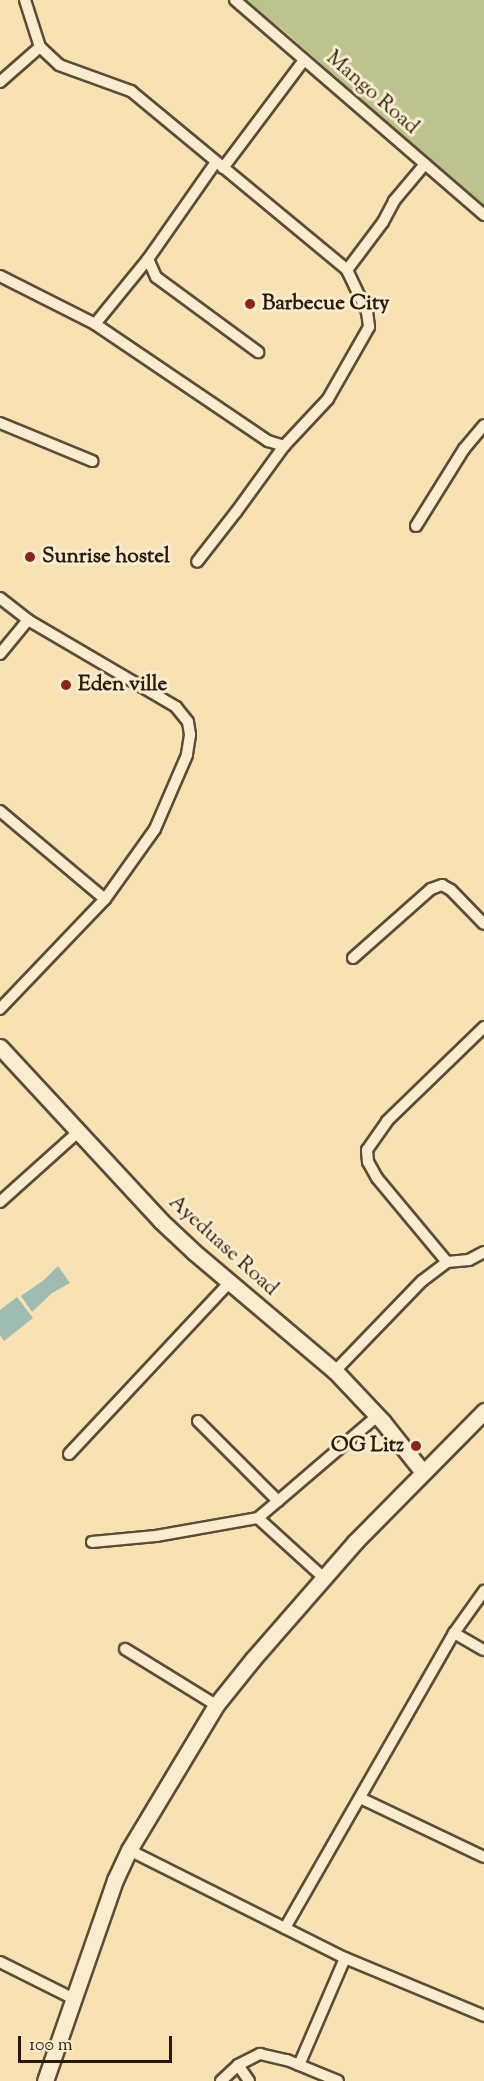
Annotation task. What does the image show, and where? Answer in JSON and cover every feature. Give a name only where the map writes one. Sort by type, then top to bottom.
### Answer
[{"type":"street","points":[[25,0],[40,48],[59,66],[131,91],[347,270],[363,302],[369,327],[328,399],[284,446],[197,562]]},
{"type":"street","name":"Mango Road","points":[[235,0],[484,215]]},
{"type":"street","points":[[0,82],[40,48]]},
{"type":"street","points":[[95,324],[304,60]]},
{"type":"street","points":[[347,270],[383,222],[394,201],[425,164]]},
{"type":"street","points":[[148,259],[156,277],[258,352]]},
{"type":"street","points":[[0,276],[95,324],[268,441],[284,446]]},
{"type":"street","points":[[0,423],[92,461]]},
{"type":"street","points":[[416,526],[464,449],[484,425]]},
{"type":"street","points":[[0,598],[28,620],[176,707],[188,722],[188,755],[155,829],[105,899],[0,1009]]},
{"type":"street","points":[[0,654],[28,620]]},
{"type":"street","points":[[0,811],[105,899]]},
{"type":"street","points":[[353,958],[431,889],[442,885],[451,890],[484,924]]},
{"type":"street","points":[[447,1262],[377,1178],[368,1162],[367,1150],[387,1121],[484,1027]]},
{"type":"street","name":"Ayeduase Road","points":[[0,1047],[161,1221],[335,1371],[377,1416],[423,1471]]},
{"type":"street","points":[[0,1202],[79,1131]]},
{"type":"street","points":[[335,1371],[396,1305],[447,1262],[469,1260],[484,1252]]},
{"type":"street","points":[[69,1454],[230,1282]]},
{"type":"street","points":[[45,2081],[104,1909],[129,1850],[216,1704],[324,1578],[423,1471],[484,1411]]},
{"type":"street","points":[[92,1542],[165,1535],[258,1518],[377,1416]]},
{"type":"street","points":[[198,1421],[278,1501]]},
{"type":"street","points":[[258,1518],[324,1578]]},
{"type":"street","points":[[285,1928],[454,1633],[484,1591]]},
{"type":"street","points":[[454,1633],[484,1650]]},
{"type":"street","points":[[125,1649],[216,1704]]},
{"type":"street","points":[[360,1798],[484,1857]]},
{"type":"street","points":[[129,1850],[345,1958],[484,2016]]},
{"type":"street","points":[[299,2065],[345,1958]]},
{"type":"street","points":[[0,1962],[72,1998]]},
{"type":"street","points":[[220,2081],[238,2065],[260,2054],[299,2065],[338,2081]]},
{"type":"street","points":[[238,2065],[249,2081]]},
{"type":"green space","points":[[246,0],[484,0],[484,208],[292,38]]},
{"type":"water","points":[[58,1266],[70,1283],[52,1293],[32,1312],[21,1296],[44,1280]]},
{"type":"water","points":[[17,1297],[33,1318],[4,1341],[0,1335],[0,1310]]},
{"type":"place","name":"Barbecue City","points":[[250,304]]},
{"type":"place","name":"Sunrise hostel","points":[[30,557]]},
{"type":"place","name":"Eden ville","points":[[66,685]]},
{"type":"place","name":"OG Litz","points":[[416,1446]]}]
